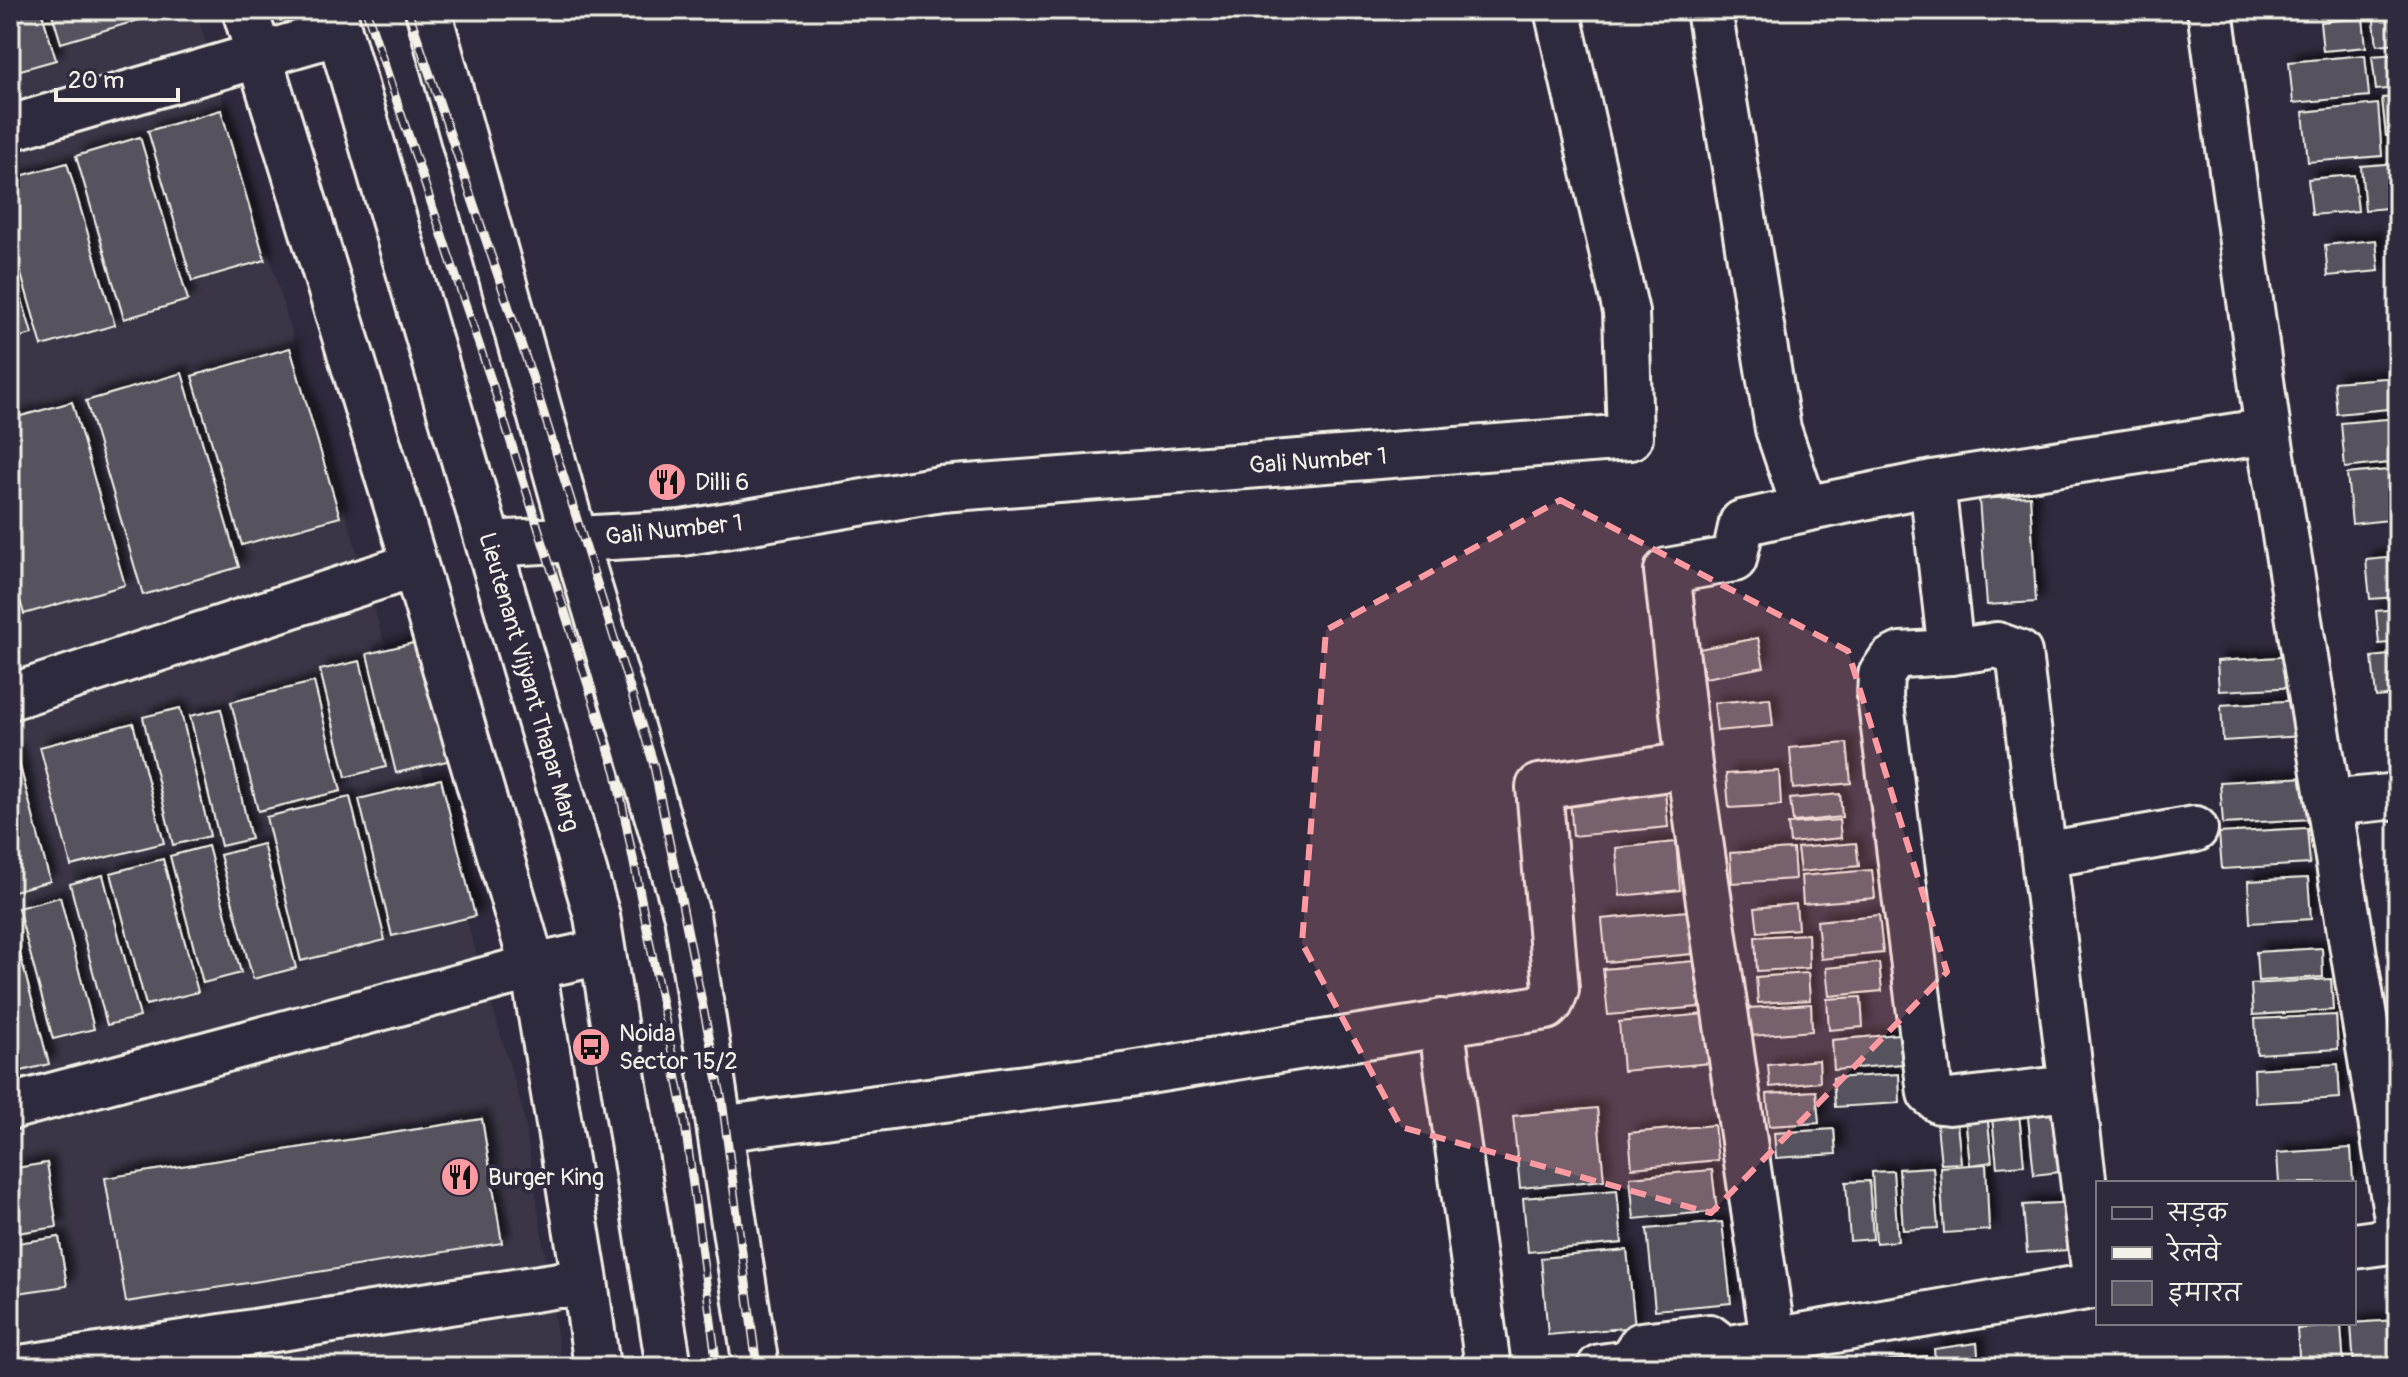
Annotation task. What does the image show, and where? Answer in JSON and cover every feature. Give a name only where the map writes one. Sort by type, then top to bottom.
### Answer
[{"type":"street","points":[[245,10],[261,54],[415,565],[533,967],[597,1367]]},
{"type":"street","points":[[428,10],[575,540],[687,915],[756,1367]]},
{"type":"street","name":"Gali Number 1","points":[[575,540],[682,533],[941,489],[1630,437],[1626,312],[1557,10]]},
{"type":"street","points":[[1709,10],[1778,429],[1805,509]]},
{"type":"street","points":[[2210,10],[2268,431],[2398,1224]]},
{"type":"street","points":[[10,128],[261,54],[336,21]]},
{"type":"street","name":"Lieutenant Vijyant Thapar Marg","points":[[336,21],[597,916],[669,1367]]},
{"type":"street","points":[[1775,1354],[1689,765],[1667,571],[1734,559],[1742,523],[1932,483],[2268,431]]},
{"type":"street","points":[[1932,483],[1951,652]]},
{"type":"street","points":[[489,544],[575,540]]},
{"type":"street","points":[[10,697],[415,565]]},
{"type":"street","points":[[2070,1088],[1949,1102],[1940,1101],[1930,1093],[1882,711],[1881,675],[1891,660],[1901,655],[1997,645],[2019,653],[2070,1088],[2096,1278]]},
{"type":"street","points":[[720,1129],[1130,1074],[1546,1007],[1555,995],[1539,787],[1689,765]]},
{"type":"street","points":[[2329,803],[2398,796]]},
{"type":"street","points":[[2044,855],[2195,829]]},
{"type":"street","points":[[10,1107],[533,967],[602,952]]},
{"type":"street","points":[[1441,1022],[1488,1367]]},
{"type":"street","points":[[2356,1246],[2398,1240]]},
{"type":"street","points":[[27,1367],[585,1281]]},
{"type":"street","points":[[1615,1366],[1641,1345],[1709,1337],[1721,1358],[1775,1354],[2096,1285]]},
{"type":"highlighted area","points":[[1560,500],[1848,651],[1947,972],[1711,1213],[1401,1127],[1302,943],[1326,630]]},
{"type":"shaded area","points":[[10,10],[196,10],[523,1110],[562,1367],[10,1367]]},
{"type":"building","points":[[10,10],[41,10],[56,60],[10,73]]},
{"type":"building","points":[[51,10],[173,10],[61,43]]},
{"type":"building","points":[[2398,12],[2398,43],[2377,45],[2373,14]]},
{"type":"building","points":[[2363,18],[2366,47],[2323,51],[2320,22]]},
{"type":"building","points":[[2398,54],[2398,88],[2376,90],[2372,56]]},
{"type":"building","points":[[2365,55],[2369,96],[2293,103],[2289,62]]},
{"type":"building","points":[[2398,97],[2398,135],[2386,136],[2382,98]]},
{"type":"building","points":[[2378,104],[2382,156],[2308,162],[2303,112]]},
{"type":"building","points":[[221,110],[265,260],[192,281],[148,131]]},
{"type":"building","points":[[140,137],[188,300],[124,319],[76,156]]},
{"type":"building","points":[[67,163],[115,325],[42,346],[10,236],[10,179]]},
{"type":"building","points":[[2398,163],[2398,207],[2365,210],[2361,166]]},
{"type":"building","points":[[2354,175],[2358,211],[2312,215],[2308,179]]},
{"type":"building","points":[[2376,240],[2379,271],[2328,276],[2325,245]]},
{"type":"building","points":[[10,258],[32,334],[10,340]]},
{"type":"building","points":[[290,348],[340,517],[242,545],[192,376]]},
{"type":"building","points":[[182,373],[239,567],[143,595],[86,401]]},
{"type":"building","points":[[2398,377],[2398,408],[2337,414],[2334,382]]},
{"type":"building","points":[[72,402],[125,585],[24,614],[10,566],[10,419]]},
{"type":"building","points":[[2398,418],[2398,462],[2345,468],[2341,423]]},
{"type":"building","points":[[2398,469],[2398,519],[2352,524],[2347,474]]},
{"type":"building","points":[[2030,496],[2036,602],[1987,605],[1979,499]]},
{"type":"building","points":[[2398,557],[2398,597],[2370,599],[2366,560]]},
{"type":"building","points":[[2398,609],[2398,642],[2379,644],[2376,611]]},
{"type":"building","points":[[1758,638],[1764,667],[1705,678],[1699,649]]},
{"type":"building","points":[[422,641],[451,760],[396,773],[367,654]]},
{"type":"building","points":[[2398,654],[2398,695],[2376,697],[2372,657]]},
{"type":"building","points":[[2296,656],[2298,687],[2219,691],[2217,661]]},
{"type":"building","points":[[360,661],[386,767],[346,777],[320,670]]},
{"type":"building","points":[[314,682],[341,791],[258,811],[231,702]]},
{"type":"building","points":[[1770,698],[1773,726],[1717,731],[1714,703]]},
{"type":"building","points":[[2301,700],[2303,736],[2223,741],[2221,705]]},
{"type":"building","points":[[180,708],[210,836],[173,845],[143,717]]},
{"type":"building","points":[[221,709],[251,839],[221,846],[190,716]]},
{"type":"building","points":[[133,723],[164,843],[71,866],[40,747]]},
{"type":"building","points":[[1847,743],[1851,783],[1793,789],[1790,748]]},
{"type":"building","points":[[16,751],[50,881],[10,892],[10,753]]},
{"type":"building","points":[[1779,771],[1781,805],[1729,808],[1726,774]]},
{"type":"building","points":[[2309,777],[2312,819],[2223,824],[2220,782]]},
{"type":"building","points":[[1664,778],[1668,827],[1573,836],[1569,787]]},
{"type":"building","points":[[441,779],[475,916],[392,936],[359,799]]},
{"type":"building","points":[[1840,794],[1842,817],[1793,822],[1790,799]]},
{"type":"building","points":[[350,797],[385,940],[301,961],[266,817]]},
{"type":"building","points":[[1839,820],[1841,838],[1790,843],[1788,824]]},
{"type":"building","points":[[2307,828],[2310,864],[2222,869],[2219,833]]},
{"type":"building","points":[[1676,842],[1680,890],[1620,896],[1616,848]]},
{"type":"building","points":[[1856,843],[1859,866],[1800,872],[1797,848]]},
{"type":"building","points":[[263,844],[296,968],[253,979],[220,855]]},
{"type":"building","points":[[208,846],[241,973],[203,983],[170,856]]},
{"type":"building","points":[[1793,849],[1795,879],[1732,883],[1730,853]]},
{"type":"building","points":[[163,859],[198,992],[146,1005],[111,873]]},
{"type":"building","points":[[1872,870],[1875,898],[1803,904],[1801,876]]},
{"type":"building","points":[[103,875],[140,1017],[107,1025],[70,884]]},
{"type":"building","points":[[2308,878],[2311,919],[2250,923],[2248,881]]},
{"type":"building","points":[[60,897],[94,1029],[53,1039],[18,908]]},
{"type":"building","points":[[1796,904],[1798,929],[1758,932],[1755,908]]},
{"type":"building","points":[[1688,911],[1692,954],[1606,962],[1602,919]]},
{"type":"building","points":[[1879,915],[1883,953],[1821,959],[1817,921]]},
{"type":"building","points":[[10,925],[49,1064],[10,1074]]},
{"type":"building","points":[[1808,934],[1809,968],[1757,971],[1755,937]]},
{"type":"building","points":[[2322,948],[2323,977],[2258,981],[2256,952]]},
{"type":"building","points":[[1695,961],[1699,1007],[1608,1015],[1603,969]]},
{"type":"building","points":[[1879,963],[1882,991],[1829,996],[1826,968]]},
{"type":"building","points":[[1808,973],[1810,1000],[1758,1003],[1756,977]]},
{"type":"building","points":[[2331,979],[2333,1010],[2253,1015],[2251,984]]},
{"type":"building","points":[[1861,997],[1863,1027],[1829,1030],[1827,999]]},
{"type":"building","points":[[1811,1004],[1812,1031],[1751,1036],[1749,1008]]},
{"type":"building","points":[[1706,1014],[1711,1063],[1623,1071],[1619,1022]]},
{"type":"building","points":[[2336,1015],[2338,1049],[2257,1054],[2255,1019]]},
{"type":"building","points":[[1899,1034],[1902,1064],[1834,1070],[1832,1040]]},
{"type":"building","points":[[1819,1060],[1820,1082],[1770,1087],[1768,1065]]},
{"type":"building","points":[[2338,1064],[2340,1098],[2255,1103],[2254,1069]]},
{"type":"building","points":[[1899,1074],[1900,1103],[1835,1107],[1833,1078]]},
{"type":"building","points":[[1816,1091],[1819,1123],[1769,1126],[1767,1094]]},
{"type":"building","points":[[1986,1103],[1992,1162],[1970,1165],[1964,1106]]},
{"type":"building","points":[[2018,1103],[2024,1165],[1997,1167],[1991,1106]]},
{"type":"building","points":[[1955,1104],[1961,1163],[1941,1164],[1935,1105]]},
{"type":"building","points":[[2061,1104],[2068,1171],[2034,1175],[2027,1107]]},
{"type":"building","points":[[1597,1108],[1604,1180],[1520,1188],[1513,1116]]},
{"type":"building","points":[[482,1119],[502,1243],[126,1302],[105,1178]]},
{"type":"building","points":[[1714,1125],[1718,1160],[1632,1168],[1629,1133]]},
{"type":"building","points":[[1834,1129],[1836,1154],[1776,1158],[1774,1133]]},
{"type":"building","points":[[2351,1148],[2353,1181],[2279,1181],[2277,1153]]},
{"type":"building","points":[[47,1163],[57,1227],[10,1234],[10,1169]]},
{"type":"building","points":[[1986,1164],[1989,1230],[1944,1233],[1940,1167]]},
{"type":"building","points":[[1933,1167],[1938,1228],[1903,1230],[1899,1169]]},
{"type":"building","points":[[1712,1170],[1717,1211],[1634,1219],[1630,1177]]},
{"type":"building","points":[[1893,1171],[1898,1241],[1876,1243],[1872,1172]]},
{"type":"building","points":[[1869,1181],[1873,1239],[1850,1241],[1846,1182]]},
{"type":"building","points":[[1617,1190],[1622,1243],[1528,1252],[1523,1198]]},
{"type":"building","points":[[2078,1202],[2081,1249],[2027,1253],[2023,1205]]},
{"type":"building","points":[[1722,1222],[1731,1303],[1655,1310],[1647,1229]]},
{"type":"building","points":[[59,1237],[67,1286],[10,1294],[10,1244]]},
{"type":"building","points":[[1627,1250],[1635,1327],[1548,1335],[1541,1258]]},
{"type":"building","points":[[2397,1320],[2398,1367],[2354,1367],[2351,1325]]},
{"type":"building","points":[[2341,1326],[2344,1367],[2300,1367],[2297,1329]]},
{"type":"building","points":[[1977,1343],[1979,1367],[1936,1367],[1934,1349]]},
{"type":"building","points":[[1926,1356],[1927,1367],[1883,1367],[1882,1361]]},
{"type":"railway","points":[[366,10],[495,392],[616,773],[683,1109],[717,1367]]},
{"type":"railway","points":[[408,10],[533,379],[653,762],[722,1100],[757,1367]]},
{"type":"place","name":"Dilli 6","points":[[667,482]]},
{"type":"place","name":"Noida Sector 15/2","points":[[591,1047]]},
{"type":"place","name":"Burger King","points":[[460,1177]]}]
